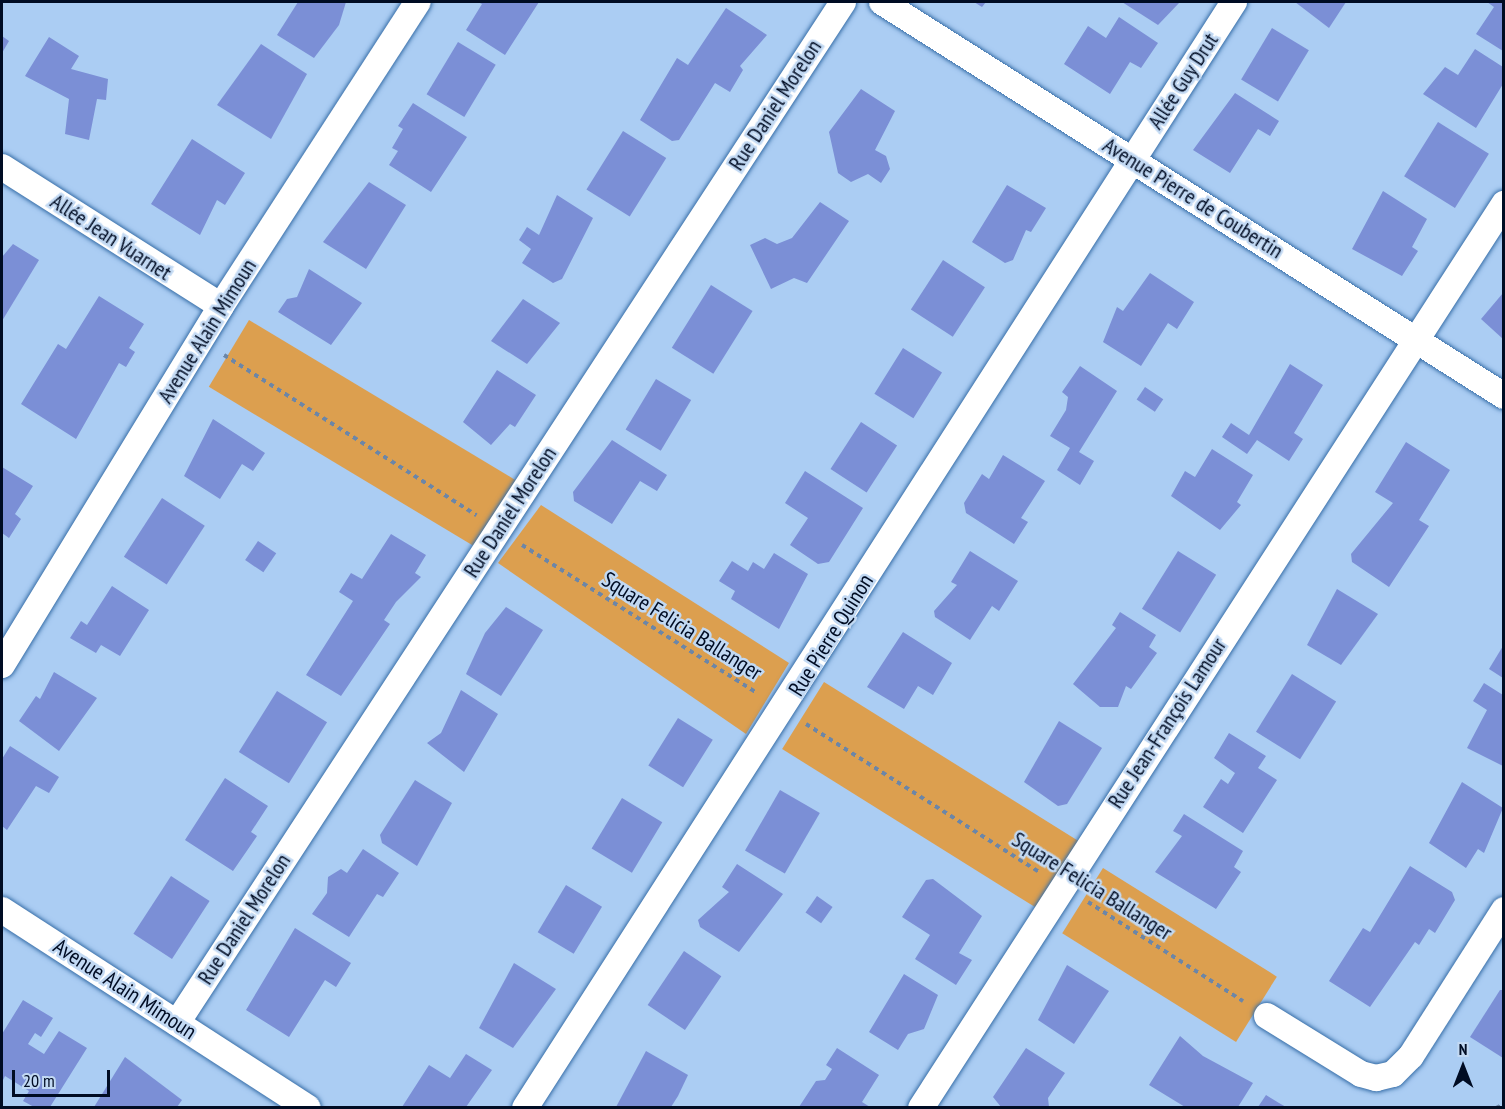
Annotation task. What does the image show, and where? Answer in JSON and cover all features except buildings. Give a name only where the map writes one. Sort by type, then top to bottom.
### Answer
[{"type":"street","name":"Avenue Alain Mimoun","points":[[2,665],[221,306],[418,2]]},
{"type":"street","name":"Rue Daniel Morelon","points":[[177,1023],[843,2]]},
{"type":"street","name":"Avenue Pierre de Coubertin","points":[[882,2],[1503,396]]},
{"type":"street","name":"Allée Guy Drut","points":[[1132,160],[1234,2]]},
{"type":"street","name":"Rue Pierre Quinon","points":[[525,1107],[784,710],[1132,160]]},
{"type":"street","name":"Allée Jean Vuarnet","points":[[2,167],[221,306]]},
{"type":"street","name":"Rue Jean-François Lamour","points":[[924,1106],[1060,885],[1418,341],[1503,204]]},
{"type":"street","name":"Avenue Alain Mimoun","points":[[2,910],[308,1107]]},
{"type":"street","points":[[1267,1016],[1361,1074],[1376,1078],[1393,1074],[1410,1056],[1503,910]]},
{"type":"path","name":"Square Felicia Ballanger","points":[[200,340],[1267,1016]]},
{"type":"path","points":[[1496,1107],[1503,1104]]},
{"type":"shaded area","points":[[249,320],[516,480],[475,547],[209,387]]},
{"type":"shaded area","points":[[541,505],[789,663],[746,734],[498,563]]},
{"type":"shaded area","points":[[824,682],[1079,842],[1037,909],[782,749]]},
{"type":"shaded area","points":[[1103,868],[1277,977],[1236,1042],[1062,933]]}]
